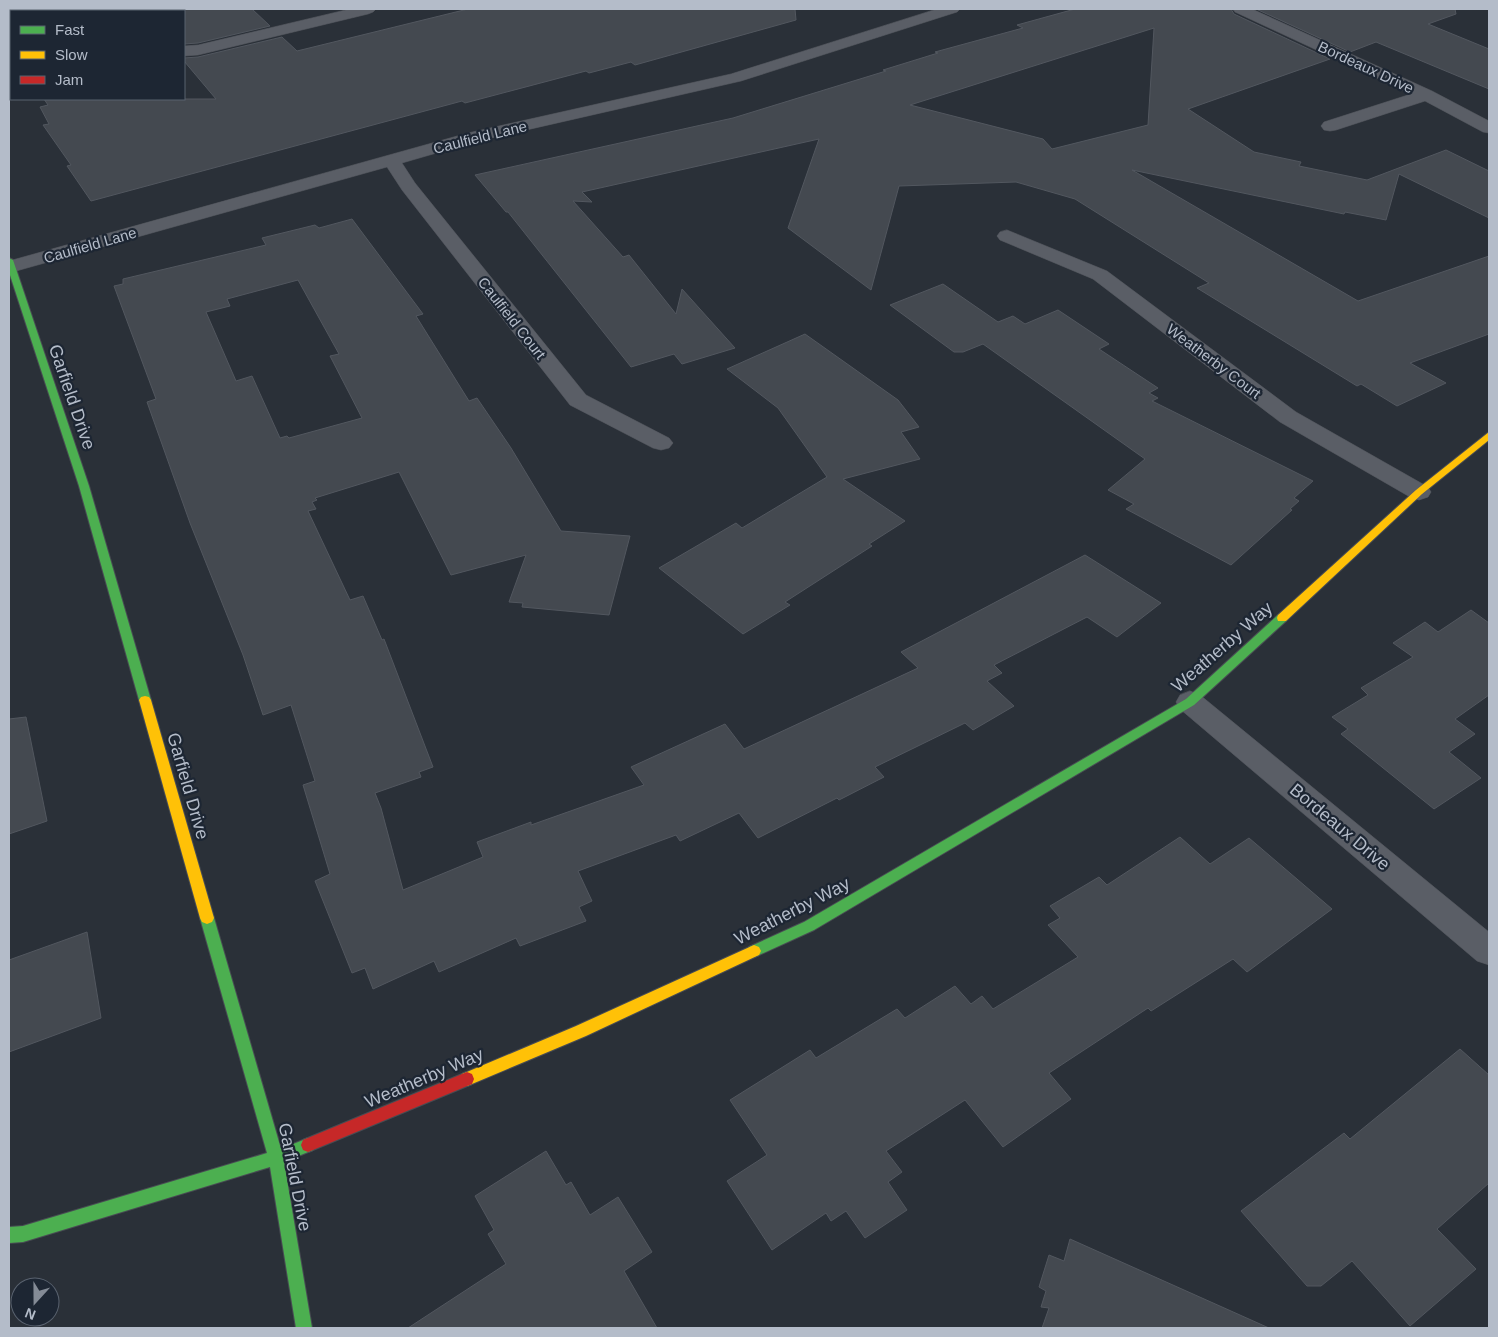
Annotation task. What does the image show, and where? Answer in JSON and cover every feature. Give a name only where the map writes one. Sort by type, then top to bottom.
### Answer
[{"type":"street","points":[[185,52],[368,9]]},
{"type":"street","name":"Caulfield Lane","points":[[9,265],[482,135],[683,92],[735,78],[952,9]]},
{"type":"street","name":"Bordeaux Drive","points":[[1240,9],[1426,95],[1489,128]]},
{"type":"street","points":[[1330,126],[1426,95]]},
{"type":"street","name":"Caulfield Court","points":[[391,160],[408,186],[578,400],[661,443]]},
{"type":"street","name":"Weatherby Court","points":[[1007,236],[1100,275],[1288,417],[1419,492]]},
{"type":"street","name":"Garfield Drive","points":[[9,265],[84,486],[276,1158],[304,1328]]},
{"type":"street","name":"Weatherby Way","points":[[9,1235],[23,1234],[276,1158],[582,1031],[809,926],[1190,702],[1419,492],[1489,435]]},
{"type":"street","name":"Bordeaux Drive","points":[[1190,702],[1489,951]]},
{"type":"building","points":[[252,9],[270,26],[198,43],[185,44],[184,10]]},
{"type":"building","points":[[468,9],[795,9],[796,20],[635,65],[631,62],[589,73],[586,71],[465,103],[462,101],[91,201],[67,166],[71,165],[43,125],[49,124],[40,107],[48,105],[45,100],[216,99],[185,62],[185,58],[198,57],[282,37],[297,51]]},
{"type":"building","points":[[1075,9],[1231,9],[1234,14],[1330,59],[1188,109],[1254,152],[1301,162],[1299,166],[1367,180],[1446,150],[1489,171],[1489,218],[1399,174],[1386,220],[1345,212],[1344,214],[1132,170],[1358,301],[1489,256],[1489,334],[1410,363],[1446,383],[1397,406],[1361,384],[1357,386],[1197,288],[1209,283],[1075,199],[1016,182],[899,186],[871,290],[788,228],[819,139],[582,192],[592,202],[573,201],[623,257],[629,255],[676,314],[682,289],[735,348],[682,364],[674,354],[631,367],[508,212],[475,175],[733,118],[938,53],[935,52],[1023,28],[1017,25]],"holes":[[[1154,28],[1148,125],[1052,149],[1043,139],[910,105]]]},
{"type":"building","points":[[1256,9],[1455,9],[1456,14],[1428,24],[1489,49],[1489,89],[1376,42],[1350,52]]},
{"type":"building","points":[[352,219],[423,314],[416,316],[469,401],[477,398],[511,448],[561,531],[630,536],[609,615],[522,607],[523,603],[509,602],[526,555],[451,575],[399,472],[315,498],[317,500],[312,502],[316,509],[308,511],[350,600],[363,596],[382,640],[384,639],[433,767],[419,772],[421,777],[375,793],[381,808],[403,890],[483,857],[477,842],[644,785],[631,767],[725,724],[744,749],[918,668],[901,652],[1085,555],[1161,603],[1117,637],[1087,617],[994,665],[1002,673],[987,681],[1014,706],[973,730],[965,723],[875,767],[884,777],[839,800],[837,798],[758,838],[739,813],[680,841],[676,835],[578,871],[592,901],[579,907],[586,921],[520,946],[516,938],[439,972],[434,961],[373,989],[365,968],[352,973],[315,881],[330,874],[303,785],[315,781],[291,705],[263,715],[243,655],[190,523],[147,402],[156,399],[114,286],[123,284],[123,279],[266,245],[262,238],[315,225],[319,228]],"holes":[[[298,280],[339,354],[330,356],[362,418],[289,438],[287,436],[280,438],[252,376],[236,381],[206,312],[230,306],[227,299]]]},
{"type":"building","points":[[943,284],[998,322],[1013,316],[1025,324],[1058,310],[1109,344],[1099,349],[1158,388],[1149,393],[1158,398],[1152,401],[1313,481],[1294,498],[1299,501],[1290,509],[1292,510],[1231,565],[1126,509],[1134,504],[1108,490],[1145,459],[983,344],[963,352],[954,352],[890,305]]},
{"type":"building","points":[[805,334],[898,400],[919,427],[901,432],[920,459],[843,479],[905,521],[869,544],[872,546],[785,602],[790,605],[743,634],[659,568],[736,523],[742,528],[827,477],[778,408],[727,369]]},
{"type":"building","points":[[1471,610],[1489,623],[1489,695],[1455,719],[1475,734],[1449,752],[1481,778],[1434,809],[1341,734],[1348,729],[1332,717],[1368,695],[1361,688],[1413,657],[1393,643],[1425,622],[1438,632]]},
{"type":"building","points":[[26,717],[47,821],[9,834],[9,719]]},
{"type":"building","points":[[1180,837],[1210,864],[1249,838],[1332,909],[1247,972],[1233,959],[1151,1011],[1148,1008],[1049,1073],[1071,1099],[1003,1147],[965,1100],[886,1151],[902,1172],[888,1182],[907,1210],[865,1238],[846,1211],[831,1221],[826,1213],[772,1250],[727,1181],[767,1155],[730,1100],[810,1050],[816,1058],[897,1009],[905,1018],[955,986],[971,1004],[982,996],[993,1009],[1078,957],[1048,925],[1060,918],[1050,906],[1099,877],[1107,885]]},
{"type":"building","points":[[87,932],[101,1018],[9,1052],[9,960]]},
{"type":"building","points":[[1460,1049],[1489,1075],[1489,1183],[1437,1229],[1476,1269],[1410,1326],[1352,1261],[1321,1286],[1307,1286],[1241,1211],[1344,1133],[1350,1139]]},
{"type":"building","points":[[546,1151],[566,1185],[571,1182],[590,1215],[618,1197],[652,1252],[624,1271],[657,1328],[408,1328],[506,1264],[488,1234],[494,1230],[475,1196]]},
{"type":"building","points":[[1070,1239],[1269,1328],[1042,1328],[1049,1308],[1041,1307],[1046,1291],[1039,1287],[1049,1255],[1064,1261]]},
{"type":"traffic: fast","points":[[9,260],[84,486],[145,700]]},
{"type":"traffic: fast","points":[[754,951],[809,926],[1190,702],[1282,618]]},
{"type":"traffic: fast","points":[[207,918],[276,1158],[304,1328]]},
{"type":"traffic: fast","points":[[9,1235],[23,1234],[276,1158],[308,1145]]},
{"type":"traffic: slow","points":[[1282,618],[1419,492],[1489,435]]},
{"type":"traffic: slow","points":[[145,700],[207,918]]},
{"type":"traffic: slow","points":[[467,1079],[581,1031],[754,951]]},
{"type":"traffic: jam","points":[[308,1145],[467,1079]]}]
